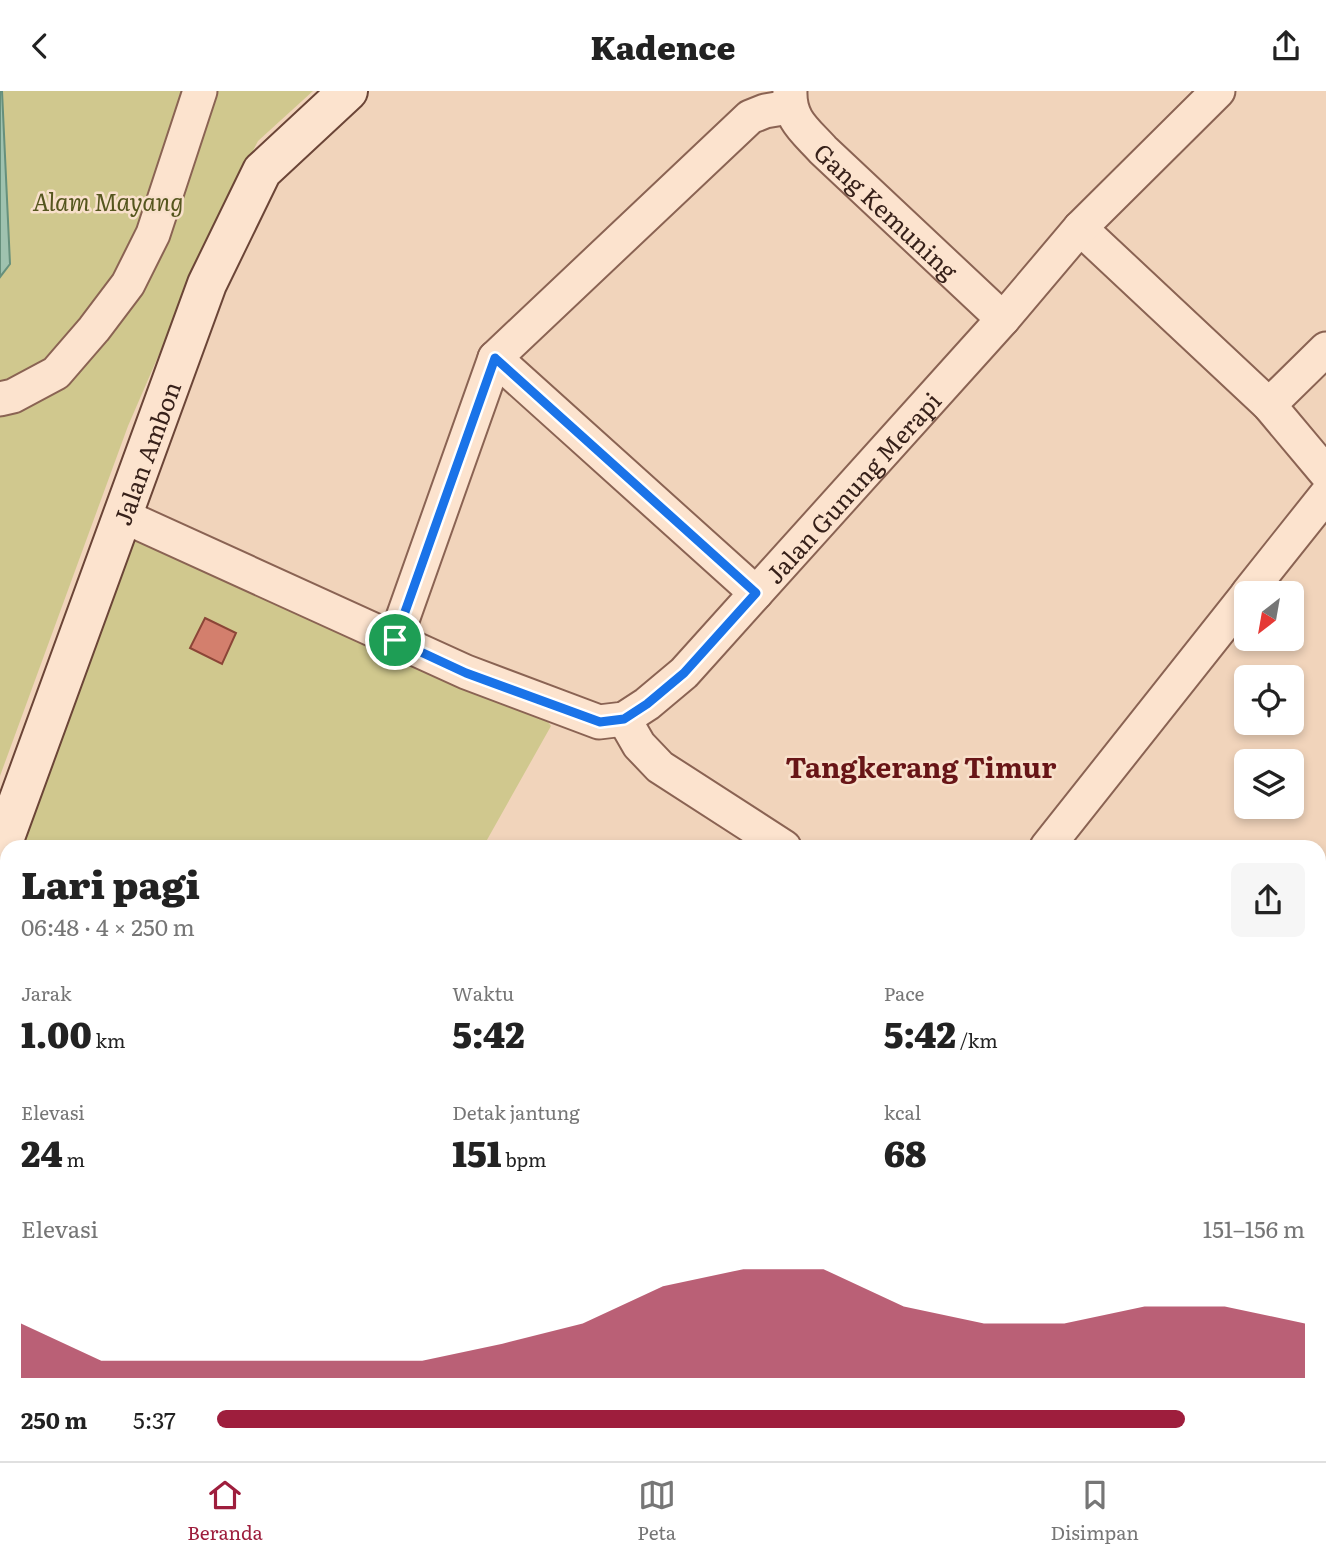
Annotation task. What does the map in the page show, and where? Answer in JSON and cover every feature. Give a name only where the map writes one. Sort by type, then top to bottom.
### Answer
[{"type":"street","points":[[0,399],[13,396],[56,373],[128,284],[153,235],[200,91]]},
{"type":"street","name":"Jalan Ambon","points":[[4,840],[207,284],[262,171],[277,154],[348,91]]},
{"type":"street","name":"Jalan Gunung Merapi","points":[[624,719],[684,673],[1003,319],[1080,228],[1218,91]]},
{"type":"street","points":[[395,640],[495,358],[750,117],[789,99]]},
{"type":"street","name":"Gang Kemuning","points":[[789,99],[798,123],[823,150],[1003,319]]},
{"type":"street","points":[[1080,228],[1269,405],[1326,473]]},
{"type":"street","points":[[1269,405],[1326,349]]},
{"type":"street","points":[[495,358],[756,593]]},
{"type":"street","points":[[1258,581],[1326,495]]},
{"type":"street","points":[[121,515],[466,673],[600,722],[624,719],[639,745],[660,767],[773,840]]},
{"type":"street","points":[[1053,840],[1234,611]]},
{"type":"green space","name":"Alam Mayang","points":[[0,91],[313,91],[258,141],[215,225],[128,426],[0,776]]},
{"type":"green space","points":[[129,530],[523,708],[551,726],[487,840],[24,840],[15,836]]},
{"type":"shaded area","points":[[0,91],[10,264],[0,277]]},
{"type":"building","points":[[205,618],[236,633],[222,664],[190,648]]},
{"type":"district","name":"Tangkerang Timur","points":[[921,766]]},
{"type":"route","points":[[495,358],[756,593],[684,673],[624,719],[600,722],[466,673],[395,640],[495,358]]}]
